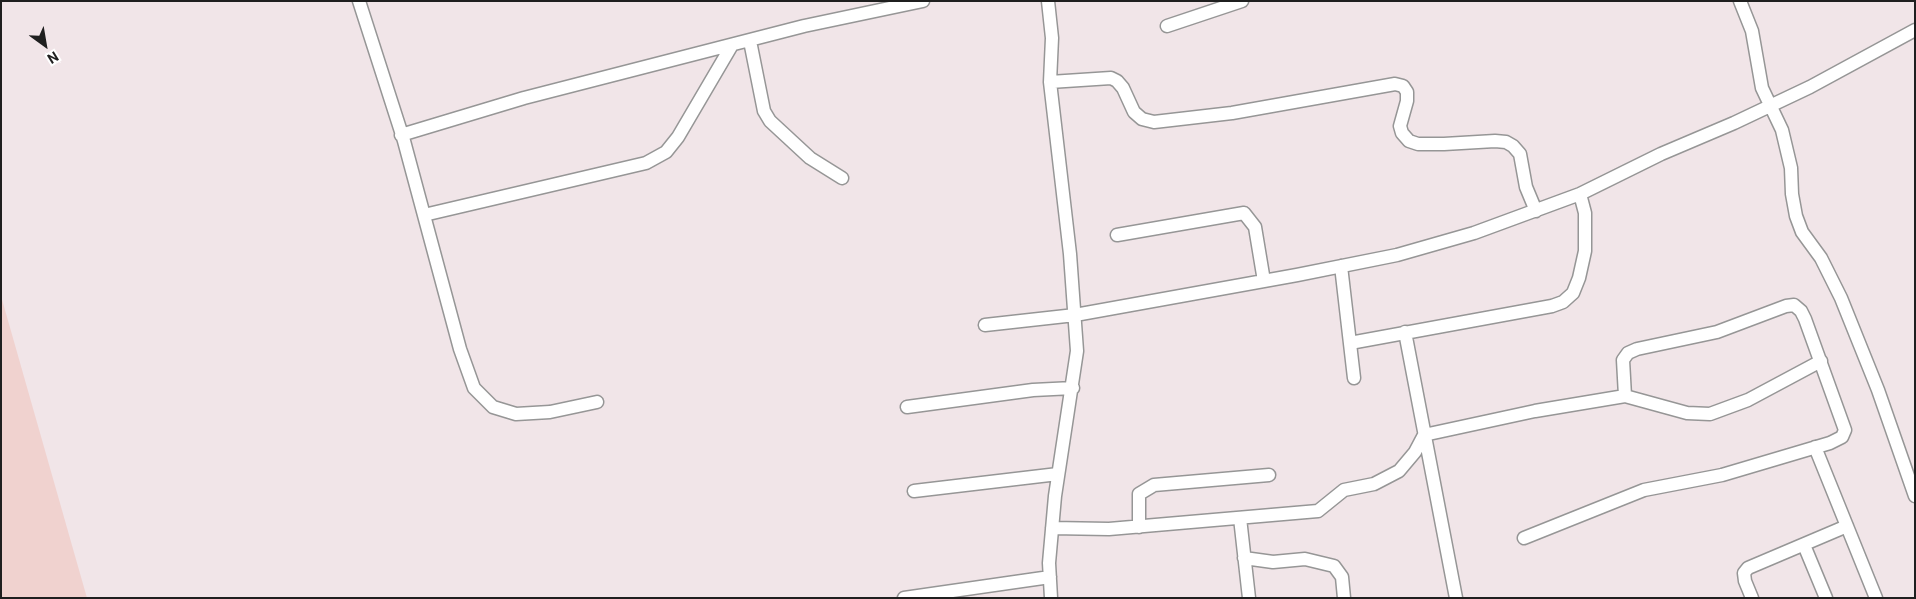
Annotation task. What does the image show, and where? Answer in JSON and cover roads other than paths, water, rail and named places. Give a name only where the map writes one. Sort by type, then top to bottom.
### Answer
[{"type":"street","points":[[359,1],[401,135],[460,349],[474,388],[493,407],[516,414],[550,412],[597,402]]},
{"type":"street","points":[[401,135],[524,98],[804,26],[923,1]]},
{"type":"street","points":[[1048,1],[1052,38],[1050,82],[1075,315],[1077,351],[1067,409],[1052,528],[1051,598]]},
{"type":"street","points":[[1167,26],[1242,1]]},
{"type":"street","points":[[1740,1],[1752,31],[1762,88],[1782,130],[1791,168],[1792,194],[1796,216],[1802,232],[1821,258],[1841,298],[1878,390],[1914,492]]},
{"type":"street","points":[[985,325],[1075,315],[1264,281],[1397,255],[1474,233],[1580,194],[1810,87],[1915,30]]},
{"type":"street","points":[[750,40],[764,111],[770,121],[824,168],[842,178]]},
{"type":"street","points":[[424,215],[646,162],[666,152],[678,137],[732,45]]},
{"type":"street","points":[[1050,82],[1111,78],[1118,81],[1123,88],[1134,112],[1142,120],[1154,122],[1232,113],[1395,84],[1402,86],[1407,92],[1407,100],[1400,126],[1402,133],[1409,141],[1418,144],[1444,144],[1495,140],[1514,146],[1520,154],[1526,187],[1536,211]]},
{"type":"street","points":[[1350,343],[1552,306],[1563,302],[1573,293],[1579,278],[1585,251],[1585,213],[1580,194]]},
{"type":"street","points":[[1117,235],[1244,212],[1255,226],[1264,281]]},
{"type":"street","points":[[1341,266],[1354,378]]},
{"type":"street","points":[[1524,538],[1644,490],[1722,475],[1815,447],[1842,437],[1845,430],[1821,360],[1801,311],[1794,306],[1786,306],[1717,332],[1637,349],[1628,353],[1623,360],[1625,396]]},
{"type":"street","points":[[1406,332],[1456,598]]},
{"type":"street","points":[[1052,528],[1139,527],[1318,511],[1344,490],[1374,484],[1399,471],[1415,452],[1424,435],[1535,411],[1625,396],[1687,413],[1710,414],[1748,400],[1821,360]]},
{"type":"street","points":[[907,407],[1033,390],[1072,388]]},
{"type":"street","points":[[1815,447],[1876,598]]},
{"type":"street","points":[[914,491],[1058,474]]},
{"type":"street","points":[[1139,527],[1139,494],[1154,485],[1269,475]]},
{"type":"street","points":[[1240,518],[1249,598]]},
{"type":"street","points":[[1752,598],[1745,581],[1744,573],[1748,568],[1847,526]]},
{"type":"street","points":[[1804,545],[1826,598]]},
{"type":"street","points":[[1244,558],[1274,562],[1305,559],[1334,566],[1342,577],[1344,598]]},
{"type":"street","points":[[904,598],[1050,577]]}]
